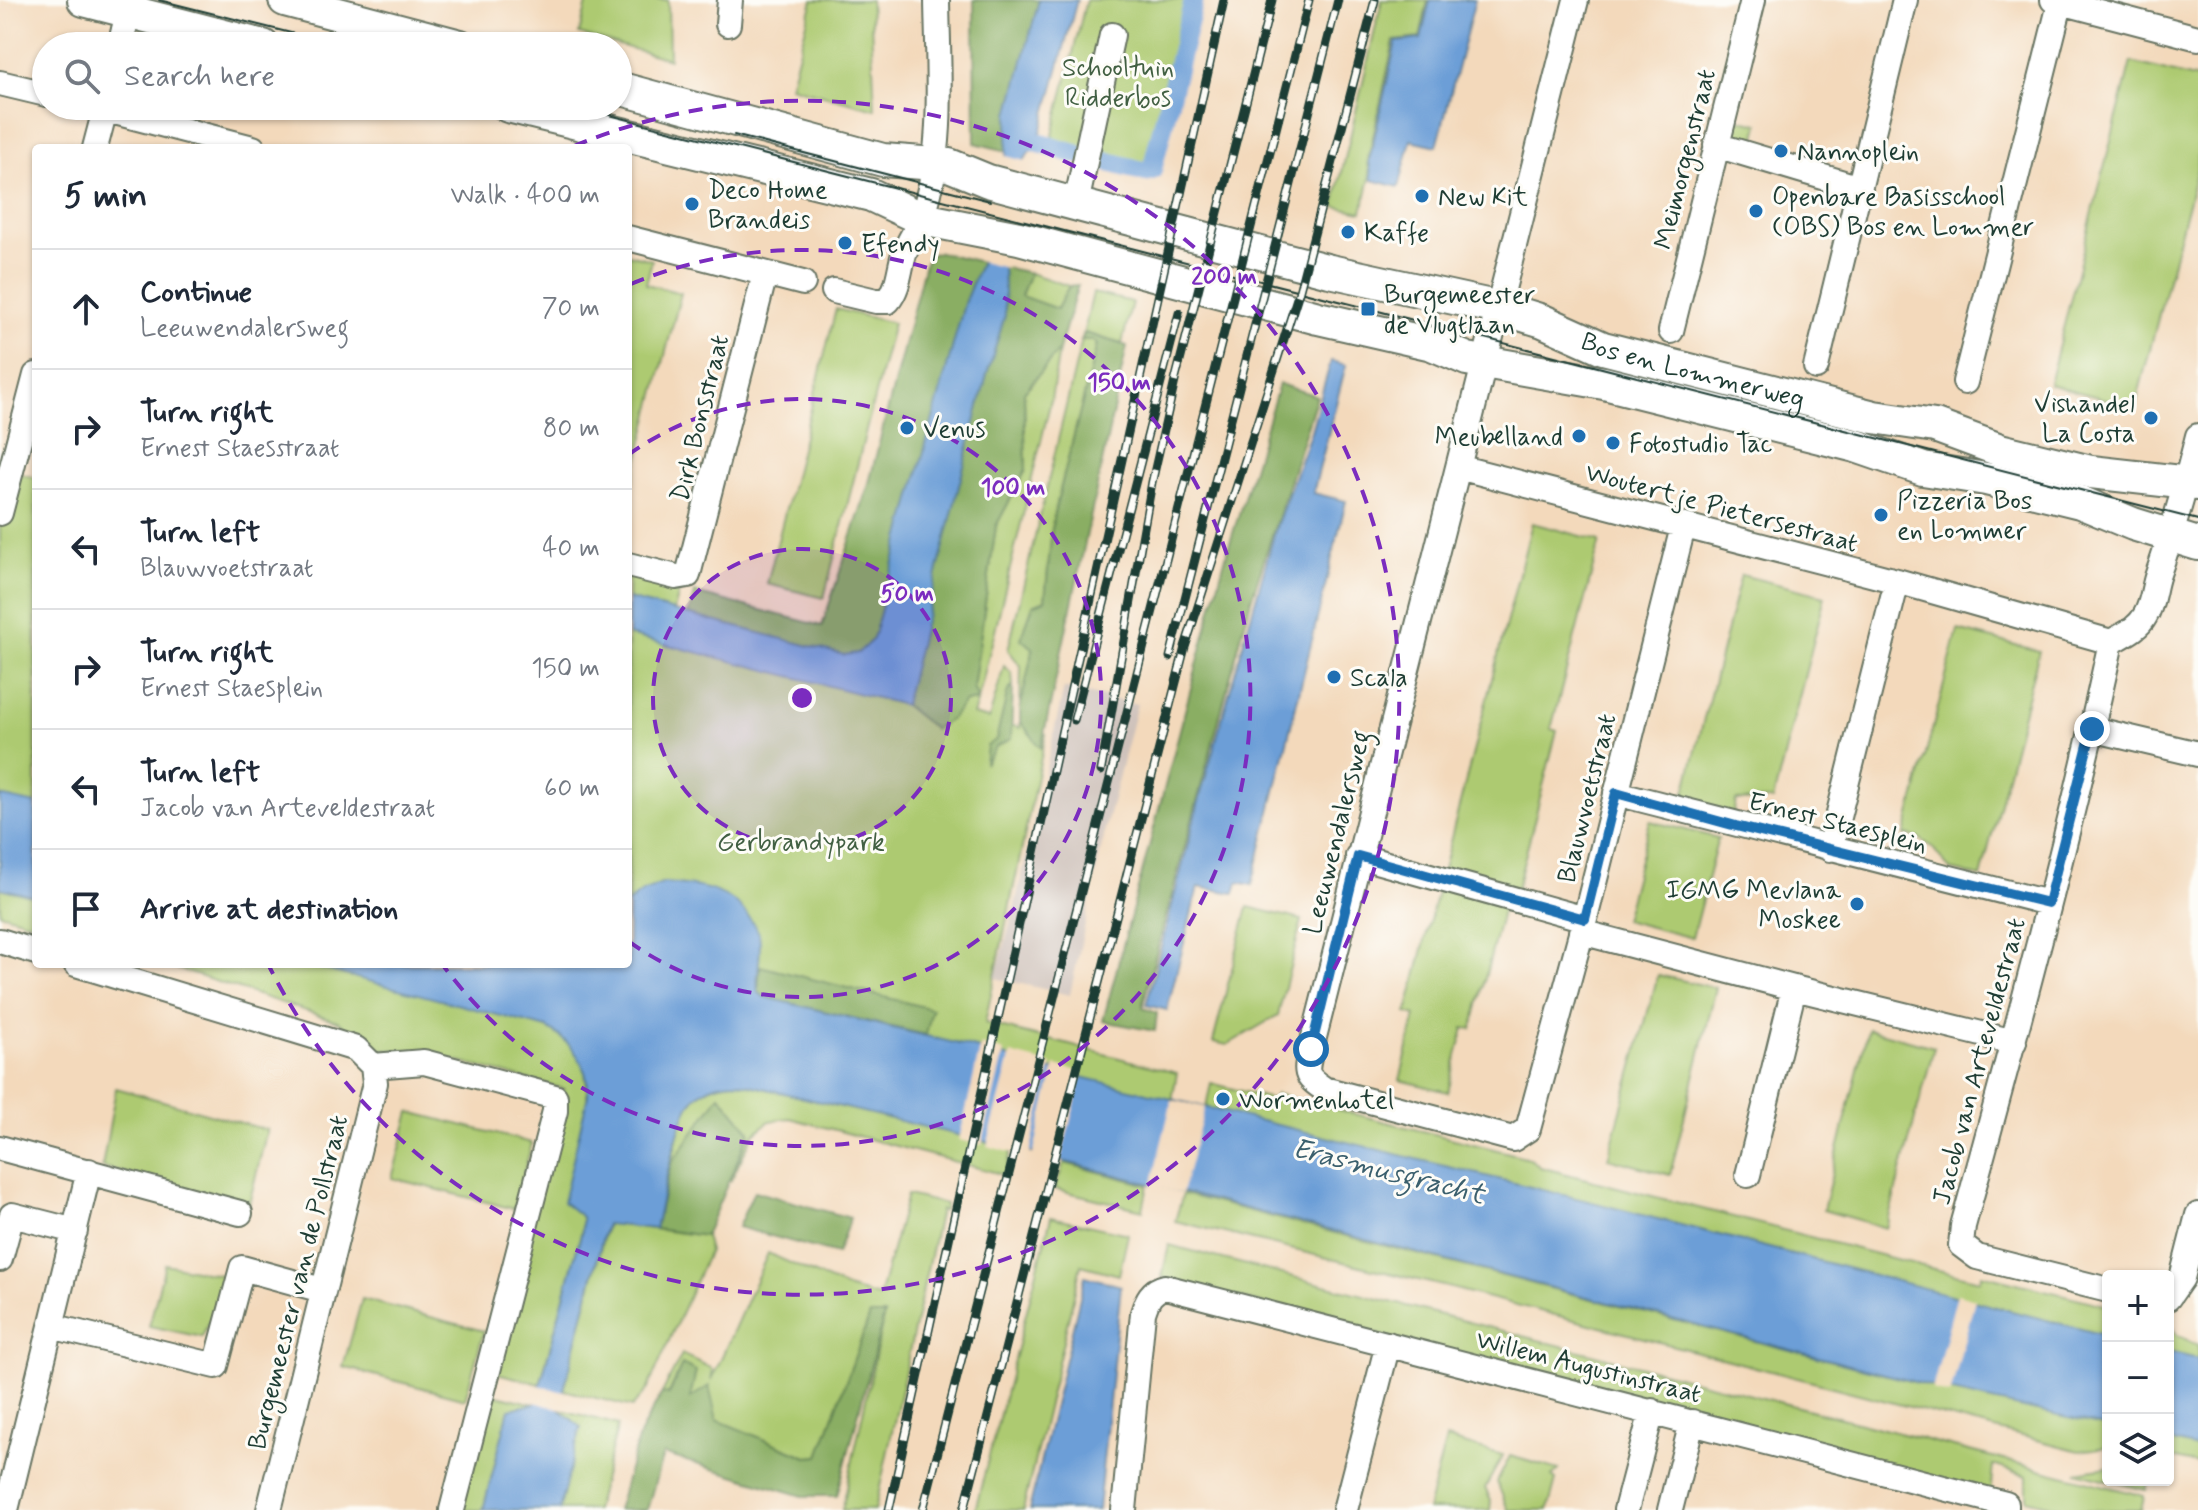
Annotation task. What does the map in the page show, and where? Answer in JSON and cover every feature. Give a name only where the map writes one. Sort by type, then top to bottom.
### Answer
[{"type":"main road","points":[[84,0],[130,6],[216,32]]},
{"type":"main road","points":[[285,0],[407,32]]},
{"type":"main road","points":[[632,92],[883,160],[933,162],[964,170],[988,181],[1076,204]]},
{"type":"main road","points":[[565,120],[871,195],[922,219]]},
{"type":"main road","name":"Bos en Lommerweg","points":[[1076,204],[1330,271],[1502,297],[1543,321],[1603,348],[1874,417],[1935,426],[2000,450],[2091,472],[2192,483]]},
{"type":"main road","name":"Bos en Lommerweg","points":[[922,219],[1019,238],[1318,318],[1432,344],[1486,364],[1604,383],[1856,446],[1923,469],[1986,479],[2080,502],[2185,540]]},
{"type":"street","points":[[834,291],[888,301],[894,294],[905,252],[922,219],[939,113],[937,0]]},
{"type":"street","points":[[1502,297],[1576,0]]},
{"type":"street","name":"Meimorgenstraat","points":[[1671,331],[1753,0]]},
{"type":"street","points":[[1816,367],[1905,0]]},
{"type":"street","points":[[1965,382],[2058,1],[2198,38]]},
{"type":"street","points":[[124,32],[130,6]]},
{"type":"street","points":[[1076,204],[1112,35]]},
{"type":"street","points":[[0,83],[32,91]]},
{"type":"street","points":[[96,144],[99,120]]},
{"type":"street","points":[[144,120],[238,144]]},
{"type":"street","points":[[1716,145],[1860,188]]},
{"type":"street","points":[[632,239],[803,283]]},
{"type":"street","name":"Dirk Bonsstraat","points":[[632,566],[676,577],[688,575],[765,274]]},
{"type":"street","name":"Leeuwendalersweg","points":[[1502,297],[1306,1070],[1311,1080],[1324,1089],[1513,1139],[1528,1129]]},
{"type":"street","points":[[0,513],[32,390]]},
{"type":"street","points":[[2111,642],[2129,633],[2144,619],[2185,540],[2198,436]]},
{"type":"street","name":"Woutertje Pietersestraat","points":[[1458,467],[1897,581],[2111,642]]},
{"type":"street","name":"Blauwvoetstraat","points":[[1528,1129],[1583,926],[1683,527]]},
{"type":"street","points":[[1830,849],[1897,581]]},
{"type":"street","name":"Jacob van Arteveldestraat","points":[[2102,1288],[1977,1257],[1961,1245],[1963,1226],[2014,1042],[2111,642]]},
{"type":"street","points":[[2092,729],[2198,754]]},
{"type":"street","name":"Ernest Staesplein","points":[[1616,793],[2048,903]]},
{"type":"street","points":[[1358,856],[1794,988],[2014,1042]]},
{"type":"street","points":[[0,941],[32,951]]},
{"type":"street","points":[[89,968],[356,1049],[373,1066],[424,1062],[555,1097],[555,1111],[452,1510]]},
{"type":"street","points":[[1748,1175],[1794,988]]},
{"type":"street","name":"Burgemeester van de Pollstraat","points":[[269,1510],[375,1083],[373,1066]]},
{"type":"street","points":[[0,1148],[240,1213]]},
{"type":"street","points":[[6,1510],[89,1171]]},
{"type":"street","points":[[0,1259],[12,1215],[75,1231]]},
{"type":"street","points":[[2174,1290],[2182,1278],[2198,1215]]},
{"type":"street","points":[[51,1326],[216,1366],[242,1268],[322,1290]]},
{"type":"street","name":"Willem Augustinstraat","points":[[1124,1510],[1143,1313],[1147,1299],[1157,1289],[1173,1288],[1652,1411],[2006,1507]]},
{"type":"street","points":[[1345,1510],[1388,1344]]},
{"type":"street","points":[[1626,1510],[1652,1411]]},
{"type":"street","points":[[1670,1510],[1692,1422]]},
{"type":"shaded area","points":[[1064,688],[1137,704],[1105,830],[1070,995],[995,978],[1013,914]]},
{"type":"green space","points":[[588,0],[668,0],[669,59],[632,49],[632,32],[580,32]]},
{"type":"green space","points":[[813,0],[870,0],[875,109],[790,86]]},
{"type":"green space","points":[[974,0],[1039,0],[1009,114],[1006,151],[975,143]]},
{"type":"green space","name":"Schooltuin Ridderbos","points":[[1086,0],[1189,0],[1148,169],[1051,143]]},
{"type":"green space","points":[[1382,0],[1428,0],[1420,38],[1394,41],[1368,160],[1370,178],[1362,212],[1334,206]]},
{"type":"green space","points":[[2131,62],[2198,79],[2198,165],[2135,407],[2049,384]]},
{"type":"green space","points":[[1737,119],[1759,124],[1753,150],[1730,145]]},
{"type":"green space","points":[[939,252],[981,262],[965,301],[873,639],[858,653],[844,655],[688,614],[695,593],[822,626],[868,487],[925,263],[931,254]]},
{"type":"green space","points":[[632,255],[652,260],[646,284],[681,293],[632,483]]},
{"type":"green space","points":[[1003,267],[1030,273],[1021,296],[1057,309],[1069,286],[1078,285],[1059,350],[1024,392],[1026,470],[996,526],[973,688],[978,700],[964,702],[951,719],[934,729],[904,705],[986,378],[1005,315]]},
{"type":"green space","points":[[1030,273],[1069,286],[1057,309],[1020,296]]},
{"type":"green space","points":[[1093,293],[1132,302],[1122,344],[1085,333],[1082,340],[1092,340],[1097,344],[1053,518],[1045,600],[1020,709],[1021,666],[1008,650]]},
{"type":"green space","points":[[836,309],[893,323],[824,598],[767,584]]},
{"type":"green space","points":[[1085,333],[1127,346],[1041,748],[1020,721],[1033,648],[1021,639],[1033,605],[1045,600],[1053,518],[1097,345],[1092,340],[1081,340]]},
{"type":"green space","points":[[1059,350],[1051,400],[978,700],[973,688],[996,526],[1026,470],[1024,392]]},
{"type":"green space","points":[[1279,384],[1317,396],[1251,600],[1143,1003],[1143,1008],[1157,1013],[1155,1031],[1103,1021],[1225,559]]},
{"type":"green space","points":[[0,468],[32,477],[32,818],[0,810]]},
{"type":"green space","points":[[1532,523],[1600,541],[1551,729],[1557,731],[1516,892],[1442,873]]},
{"type":"green space","points":[[632,572],[681,584],[674,611],[632,600]]},
{"type":"green space","points":[[1741,575],[1825,596],[1773,800],[1736,801],[1733,814],[1683,800]]},
{"type":"green space","name":"Gerbrandypark","points":[[632,626],[957,711],[964,702],[978,700],[973,715],[989,719],[1004,666],[1012,673],[1013,686],[1008,691],[1001,722],[1020,728],[1020,721],[1027,729],[1046,734],[985,1023],[1177,1073],[1172,1100],[632,965]]},
{"type":"green space","points":[[1958,630],[2039,651],[1981,877],[1950,870],[1932,847],[1919,838],[1905,835]]},
{"type":"green space","points":[[1013,686],[1011,739],[996,747],[985,764],[987,746],[996,740],[1008,691]]},
{"type":"green space","points":[[1650,821],[1718,838],[1692,938],[1624,920]]},
{"type":"green space","points":[[0,888],[32,896],[32,923],[0,913]]},
{"type":"green space","points":[[1438,888],[1504,904],[1472,1029],[1464,1028],[1448,1092],[1400,1080],[1416,1016],[1407,1013]]},
{"type":"green space","points":[[1248,907],[1302,920],[1278,1015],[1227,1045],[1213,1042]]},
{"type":"green space","points":[[760,966],[932,1009],[926,1035],[764,997],[758,992]]},
{"type":"green space","points":[[174,968],[319,968],[538,1024],[570,1043],[579,1056],[587,1085],[576,1211],[582,1217],[582,1230],[540,1384],[493,1372],[564,1089],[417,1051],[368,1049],[340,1022]]},
{"type":"green space","points":[[1658,975],[1716,988],[1670,1175],[1608,1158]]},
{"type":"green space","points":[[1868,1029],[1934,1047],[1886,1228],[1823,1210]]},
{"type":"green space","points":[[738,1082],[1012,1148],[1005,1175],[790,1118],[770,1121],[753,1135],[730,1182],[750,1131],[671,1164],[683,1120],[696,1097],[720,1084]]},
{"type":"green space","points":[[1211,1083],[1271,1099],[1276,1094],[1529,1158],[1540,1167],[1934,1269],[1980,1280],[1981,1274],[2102,1304],[2102,1334],[1588,1201],[1206,1108]]},
{"type":"green space","points":[[116,1088],[267,1130],[249,1204],[102,1167]]},
{"type":"green space","points":[[720,1095],[750,1131],[705,1236],[655,1229],[671,1164]]},
{"type":"green space","points":[[410,1112],[532,1143],[514,1209],[392,1178]]},
{"type":"green space","points":[[1064,1163],[1148,1185],[1143,1210],[1055,1189]]},
{"type":"green space","points":[[754,1191],[850,1218],[837,1254],[738,1227]]},
{"type":"green space","points":[[1183,1194],[1961,1394],[2102,1426],[2102,1448],[2079,1451],[1451,1288],[1175,1221]]},
{"type":"green space","points":[[907,1195],[945,1204],[944,1211],[940,1210],[875,1510],[842,1510],[884,1315],[870,1315],[819,1456],[808,1457],[716,1420],[709,1387],[689,1399],[682,1365],[668,1395],[662,1393],[682,1354],[713,1369],[711,1381],[768,1253],[846,1288],[879,1297]]},
{"type":"green space","points":[[1051,1217],[1128,1234],[1119,1275],[1081,1265],[1023,1510],[975,1510]]},
{"type":"green space","points":[[607,1223],[705,1236],[709,1251],[647,1390],[632,1407],[564,1390]]},
{"type":"green space","points":[[1169,1245],[2144,1496],[2141,1510],[2070,1510],[2027,1499],[2027,1476],[1993,1465],[1990,1497],[1162,1277]]},
{"type":"green space","points":[[165,1264],[230,1277],[202,1337],[149,1326]]},
{"type":"green space","points":[[362,1299],[484,1331],[465,1399],[343,1367]]},
{"type":"green space","points":[[870,1315],[884,1315],[837,1496],[803,1496],[663,1454],[647,1510],[617,1510],[640,1433],[662,1393],[669,1395],[682,1364],[696,1371],[690,1398],[709,1386],[717,1420],[807,1457],[819,1456]]},
{"type":"green space","points":[[2174,1331],[2198,1345],[2198,1359],[2174,1353]]},
{"type":"green space","points":[[488,1393],[535,1404],[509,1409],[483,1510],[457,1510]]},
{"type":"green space","points":[[559,1409],[618,1425],[595,1510],[559,1510],[581,1427]]},
{"type":"green space","points":[[1446,1439],[1503,1455],[1485,1488],[1491,1501],[1490,1510],[1427,1510]]},
{"type":"green space","points":[[2174,1442],[2198,1448],[2198,1464],[2174,1458]]},
{"type":"green space","points":[[1510,1456],[1559,1470],[1552,1477],[1556,1480],[1548,1510],[1508,1510],[1497,1482]]},
{"type":"green space","points":[[2102,1468],[2102,1479],[2076,1472]]},
{"type":"water","points":[[1039,0],[1077,0],[1041,132],[1024,161],[1003,267],[1005,315],[986,378],[904,705],[632,636],[632,600],[844,655],[858,653],[873,639],[965,301],[981,262],[1006,156],[1009,114]]},
{"type":"water","points":[[1430,0],[1475,0],[1437,146],[1411,140],[1399,187],[1372,180],[1369,161],[1396,42],[1421,39]]},
{"type":"water","points":[[1331,361],[1346,365],[1313,493],[1346,501],[1252,885],[1238,882],[1235,893],[1198,887],[1167,1010],[1146,1005],[1202,790],[1277,524],[1310,434]]},
{"type":"water","points":[[0,796],[32,803],[32,896],[0,888]]},
{"type":"water","name":"Erasmusgracht","points":[[664,883],[712,890],[733,901],[759,934],[757,985],[758,992],[764,997],[1588,1201],[2102,1334],[2102,1426],[1961,1394],[1012,1148],[732,1082],[707,1089],[690,1104],[677,1137],[655,1229],[606,1224],[559,1409],[581,1427],[559,1510],[483,1510],[509,1409],[535,1404],[582,1230],[582,1217],[563,1202],[588,1095],[586,1074],[571,1047],[547,1028],[318,968],[632,968],[632,900]]},
{"type":"water","points":[[1085,1276],[1121,1286],[1098,1510],[1029,1510]]},
{"type":"water","points":[[2174,1353],[2198,1359],[2198,1448],[2174,1442]]},
{"type":"pier","points":[[1002,155],[1028,162],[1006,268],[977,261]]},
{"type":"pier","points":[[981,1045],[1004,1052],[982,1145],[959,1140]]},
{"type":"pier","points":[[1011,1054],[1052,1065],[1029,1157],[987,1146]]},
{"type":"pier","points":[[1055,1066],[1083,1072],[1059,1166],[1032,1158]]},
{"type":"pier","points":[[1172,1100],[1205,1107],[1182,1193],[1151,1186]]},
{"type":"pier","points":[[1957,1294],[1975,1299],[1950,1395],[1932,1390]]},
{"type":"pier","points":[[538,1385],[567,1393],[565,1410],[534,1402]]},
{"type":"waterway","points":[[1097,159],[1146,172],[1152,170],[1194,0]]},
{"type":"waterway","points":[[1028,140],[1076,154]]},
{"type":"tram line","points":[[159,0],[287,32]]},
{"type":"tram line","points":[[327,31],[331,32]]},
{"type":"tram line","points":[[629,120],[2198,520]]},
{"type":"tram line","points":[[734,135],[990,201]]},
{"type":"railway","points":[[889,1510],[1224,0]]},
{"type":"railway","points":[[1101,771],[1152,482],[1272,0]]},
{"type":"railway","points":[[923,1510],[1309,0]]},
{"type":"railway","points":[[1170,657],[1338,0]]},
{"type":"railway","points":[[964,1510],[1185,647],[1299,292],[1375,0]]},
{"type":"railway","points":[[1074,720],[1179,313]]},
{"type":"place","name":"Nannoplein","points":[[1781,151]]},
{"type":"place","name":"New Kit","points":[[1422,196]]},
{"type":"place","name":"Deco Home Brandeis","points":[[692,204]]},
{"type":"place","name":"Openbare Basisschool (OBS) Bos en Lommer","points":[[1756,211]]},
{"type":"place","name":"Kaffe","points":[[1348,232]]},
{"type":"place","name":"Efendy","points":[[845,243]]},
{"type":"place","name":"Burgemeester de Vlugtlaan","points":[[1368,309]]},
{"type":"place","name":"Vishandel La Costa","points":[[2151,418]]},
{"type":"place","name":"Venus","points":[[907,428]]},
{"type":"place","name":"Meubelland","points":[[1579,436]]},
{"type":"place","name":"Fotostudio Tac","points":[[1613,443]]},
{"type":"place","name":"Pizzeria Bos en Lommer","points":[[1881,515]]},
{"type":"place","name":"Scala","points":[[1334,677]]},
{"type":"place","name":"IGMG Mevlana Moskee","points":[[1857,904]]},
{"type":"place","name":"Wormenhotel","points":[[1223,1099]]},
{"type":"route","points":[[1311,1049],[1358,856],[1585,919],[1616,793],[2048,903],[2092,729]]}]
